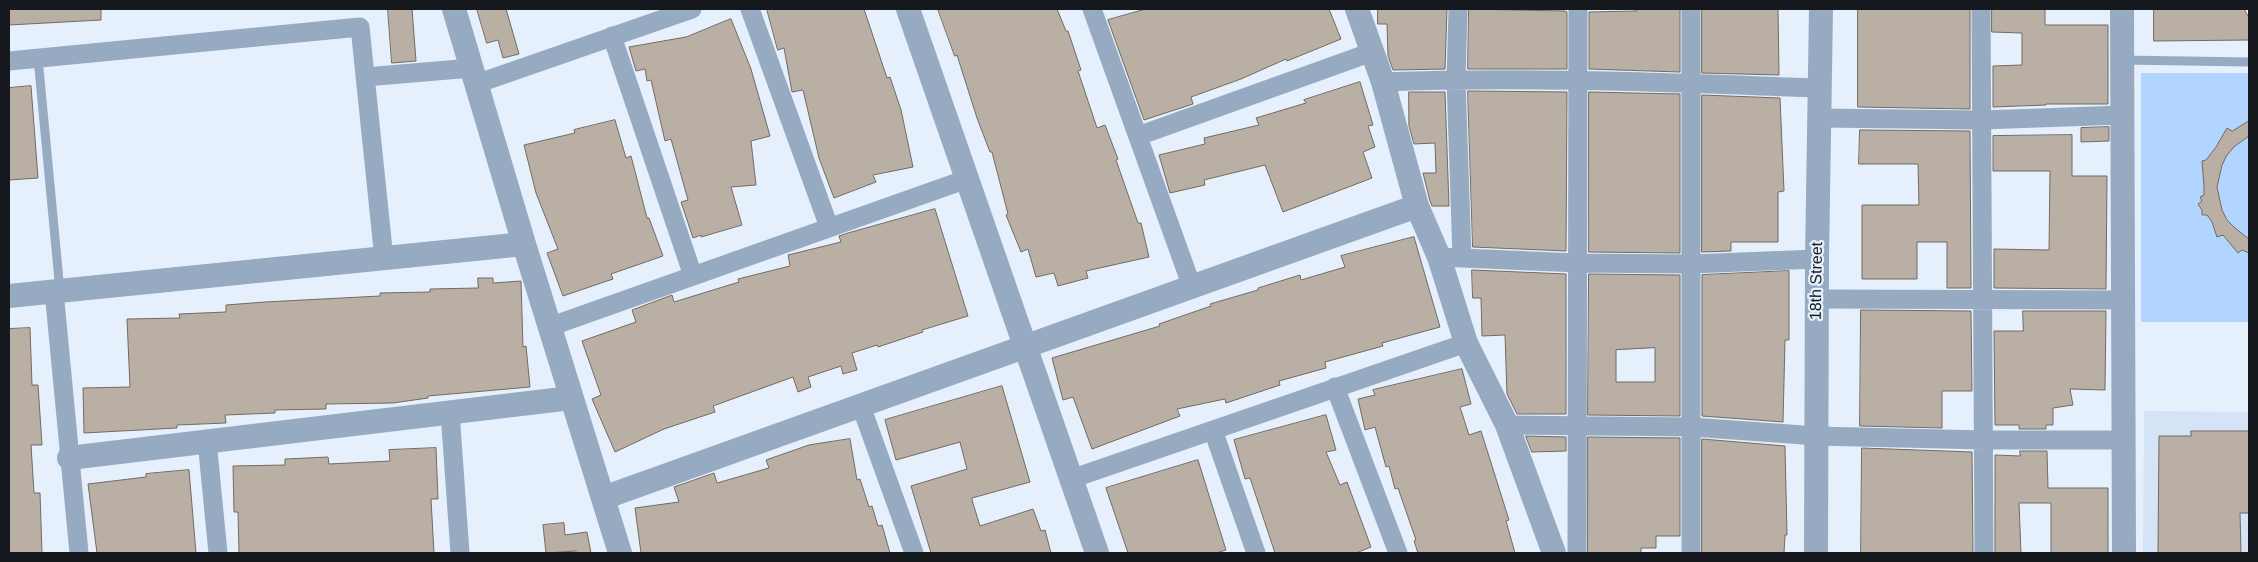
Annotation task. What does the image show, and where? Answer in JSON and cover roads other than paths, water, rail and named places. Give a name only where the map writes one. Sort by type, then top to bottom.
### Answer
[{"type":"street","points":[[454,9],[549,327],[620,553]]},
{"type":"street","points":[[365,77],[474,76],[612,36],[692,9]]},
{"type":"street","points":[[750,9],[829,228]]},
{"type":"street","points":[[908,9],[1097,553]]},
{"type":"street","points":[[1092,9],[1192,287]]},
{"type":"street","points":[[1356,9],[1383,82],[1417,206],[1450,258]]},
{"type":"street","points":[[1458,9],[1450,258],[1466,343],[1507,425],[1554,553]]},
{"type":"street","points":[[1577,553],[1578,9]]},
{"type":"street","points":[[1691,9],[1691,553]]},
{"type":"street","name":"18th Street","points":[[1816,553],[1816,299],[1821,9]]},
{"type":"street","points":[[1981,9],[1984,553]]},
{"type":"street","points":[[2122,9],[2124,553]]},
{"type":"street","points":[[9,61],[360,27],[384,258]]},
{"type":"street","points":[[612,36],[693,276]]},
{"type":"street","points":[[1138,136],[1372,52]]},
{"type":"street","points":[[1383,82],[1456,79],[1578,79],[1820,88]]},
{"type":"street","points":[[1820,118],[1982,120],[2122,115]]},
{"type":"street","points":[[549,327],[967,178]]},
{"type":"street","points":[[603,498],[1417,206]]},
{"type":"street","points":[[9,296],[524,244]]},
{"type":"street","points":[[1450,258],[1578,263],[1691,264],[1817,259]]},
{"type":"street","points":[[57,291],[78,553]]},
{"type":"street","points":[[1816,299],[2123,300]]},
{"type":"street","points":[[1071,480],[1466,343]]},
{"type":"street","points":[[1335,387],[1398,553]]},
{"type":"street","points":[[70,458],[572,398]]},
{"type":"street","points":[[861,406],[914,553]]},
{"type":"street","points":[[450,412],[460,553]]},
{"type":"street","points":[[1507,425],[1692,427],[1816,436],[1984,440],[2124,440]]},
{"type":"street","points":[[1213,430],[1256,553]]},
{"type":"street","points":[[207,441],[218,553]]},
{"type":"lane","points":[[38,58],[57,291]]},
{"type":"lane","points":[[2122,60],[2249,62]]}]
